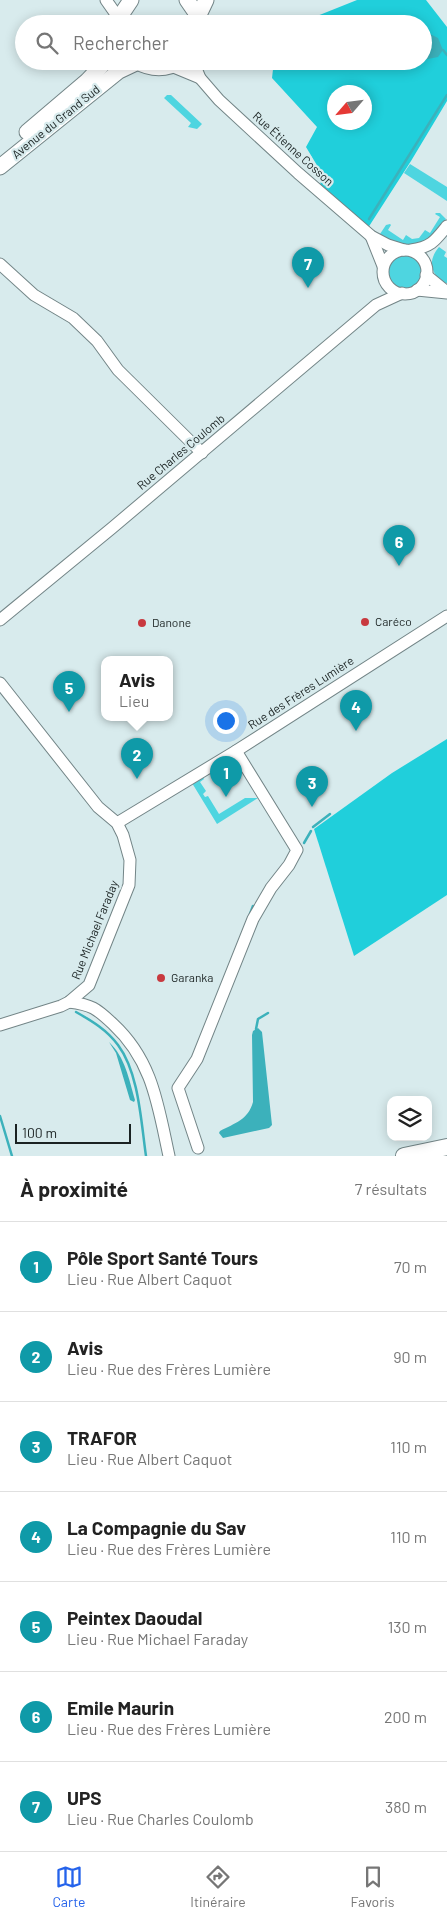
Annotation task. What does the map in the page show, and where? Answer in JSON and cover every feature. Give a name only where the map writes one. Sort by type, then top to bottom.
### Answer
[{"type":"highway","points":[[409,1155],[447,1140]]},
{"type":"highway","points":[[409,1155],[447,1147]]},
{"type":"main road","points":[[122,15],[124,8],[131,0]]},
{"type":"main road","points":[[187,0],[196,15]]},
{"type":"main road","points":[[200,15],[206,0]]},
{"type":"main road","name":"Avenue du Grand Sud","points":[[0,155],[80,87],[97,70]]},
{"type":"main road","name":"Avenue du Grand Sud","points":[[0,167],[121,70]]},
{"type":"street","points":[[106,0],[116,15]]},
{"type":"street","name":"Rue Étienne Cosson","points":[[186,70],[200,78],[242,122],[371,236],[388,245],[407,250]]},
{"type":"street","name":"Rue Étienne Cosson","points":[[197,70],[200,78]]},
{"type":"street","points":[[438,237],[430,252],[422,286],[412,292],[402,293],[389,287],[385,280],[383,266],[391,255],[428,246],[447,226]]},
{"type":"street","name":"Rue Étienne Cosson","points":[[371,236],[383,266]]},
{"type":"street","points":[[407,250],[422,258],[426,272],[447,293]]},
{"type":"street","points":[[0,264],[34,295],[73,318],[97,341],[118,370],[202,453]]},
{"type":"street","name":"Rue Charles Coulomb","points":[[376,305],[385,280]]},
{"type":"street","points":[[417,290],[447,293]]},
{"type":"street","name":"Rue Charles Coulomb","points":[[1,619],[202,453],[376,305],[402,293]]},
{"type":"street","name":"Rue des Frères Lumière","points":[[117,823],[236,751],[447,616]]},
{"type":"street","name":"Rue Michael Faraday","points":[[0,683],[98,807],[117,823],[130,856],[130,880],[90,985],[61,1006],[0,1025]]},
{"type":"street","points":[[198,1148],[178,1088],[197,1058],[253,919],[297,850],[236,751]]},
{"type":"street","points":[[90,985],[93,1007]]},
{"type":"street","points":[[69,1002],[93,1007],[131,1043],[145,1066],[152,1083],[169,1156]]},
{"type":"shaded area","points":[[357,0],[426,0],[447,27],[447,101],[366,231],[320,192],[321,172],[306,147],[317,127],[272,78],[273,70],[432,70],[432,15],[320,15]]},
{"type":"shaded area","points":[[432,35],[438,38],[443,50],[438,57],[432,58]]},
{"type":"shaded area","points":[[167,95],[171,95],[202,124],[197,129],[188,127],[191,123],[164,98]]},
{"type":"shaded area","points":[[410,164],[447,187],[447,201],[404,173]]},
{"type":"shaded area","points":[[436,213],[440,213],[446,219],[429,241],[410,245],[403,244],[391,241],[380,234],[386,225],[390,224],[388,230],[403,240],[406,235],[412,239],[419,238],[425,230],[430,233],[440,217]]},
{"type":"shaded area","points":[[439,247],[446,252],[444,256],[447,258],[447,283],[443,283],[435,275],[432,266],[433,257]]},
{"type":"shaded area","points":[[405,255],[412,256],[417,260],[421,265],[421,279],[417,284],[412,288],[405,289],[398,288],[393,284],[389,279],[388,272],[389,265],[393,260],[398,256]]},
{"type":"shaded area","points":[[447,739],[447,895],[354,956],[314,829],[392,773]]},
{"type":"shaded area","points":[[203,777],[204,779],[200,782],[206,791],[203,794],[205,797],[208,796],[219,814],[245,798],[258,798],[217,824],[192,783]]},
{"type":"shaded area","points":[[258,1028],[262,1032],[272,1125],[269,1128],[223,1138],[219,1133],[220,1131],[244,1117],[253,1102],[252,1035],[253,1031]]},
{"type":"shaded area","points":[[109,1042],[119,1054],[126,1069],[134,1102],[130,1100],[116,1053]]},
{"type":"waterway","points":[[443,50],[447,55]]},
{"type":"waterway","points":[[369,219],[447,95]]},
{"type":"waterway","points":[[313,827],[330,814]]},
{"type":"waterway","points":[[304,843],[311,831]]},
{"type":"waterway","points":[[250,914],[253,906]]},
{"type":"waterway","points":[[76,1012],[104,1030],[125,1056],[135,1083],[146,1156]]},
{"type":"waterway","points":[[256,1029],[258,1019],[268,1013]]},
{"type":"waterway","points":[[0,1116],[12,1156]]},
{"type":"place","name":"UPS","points":[[308,288]]},
{"type":"place","name":"Emile Maurin","points":[[399,566]]},
{"type":"place","name":"Caréco","points":[[365,622]]},
{"type":"place","name":"Danone","points":[[142,623]]},
{"type":"place","name":"Peintex Daoudal","points":[[69,712]]},
{"type":"place","name":"La Compagnie du Sav","points":[[356,731]]},
{"type":"place","name":"Avis","points":[[137,779]]},
{"type":"place","name":"Pôle Sport Santé Tours","points":[[226,797]]},
{"type":"place","name":"TRAFOR","points":[[312,807]]},
{"type":"place","name":"Garanka","points":[[161,978]]}]
